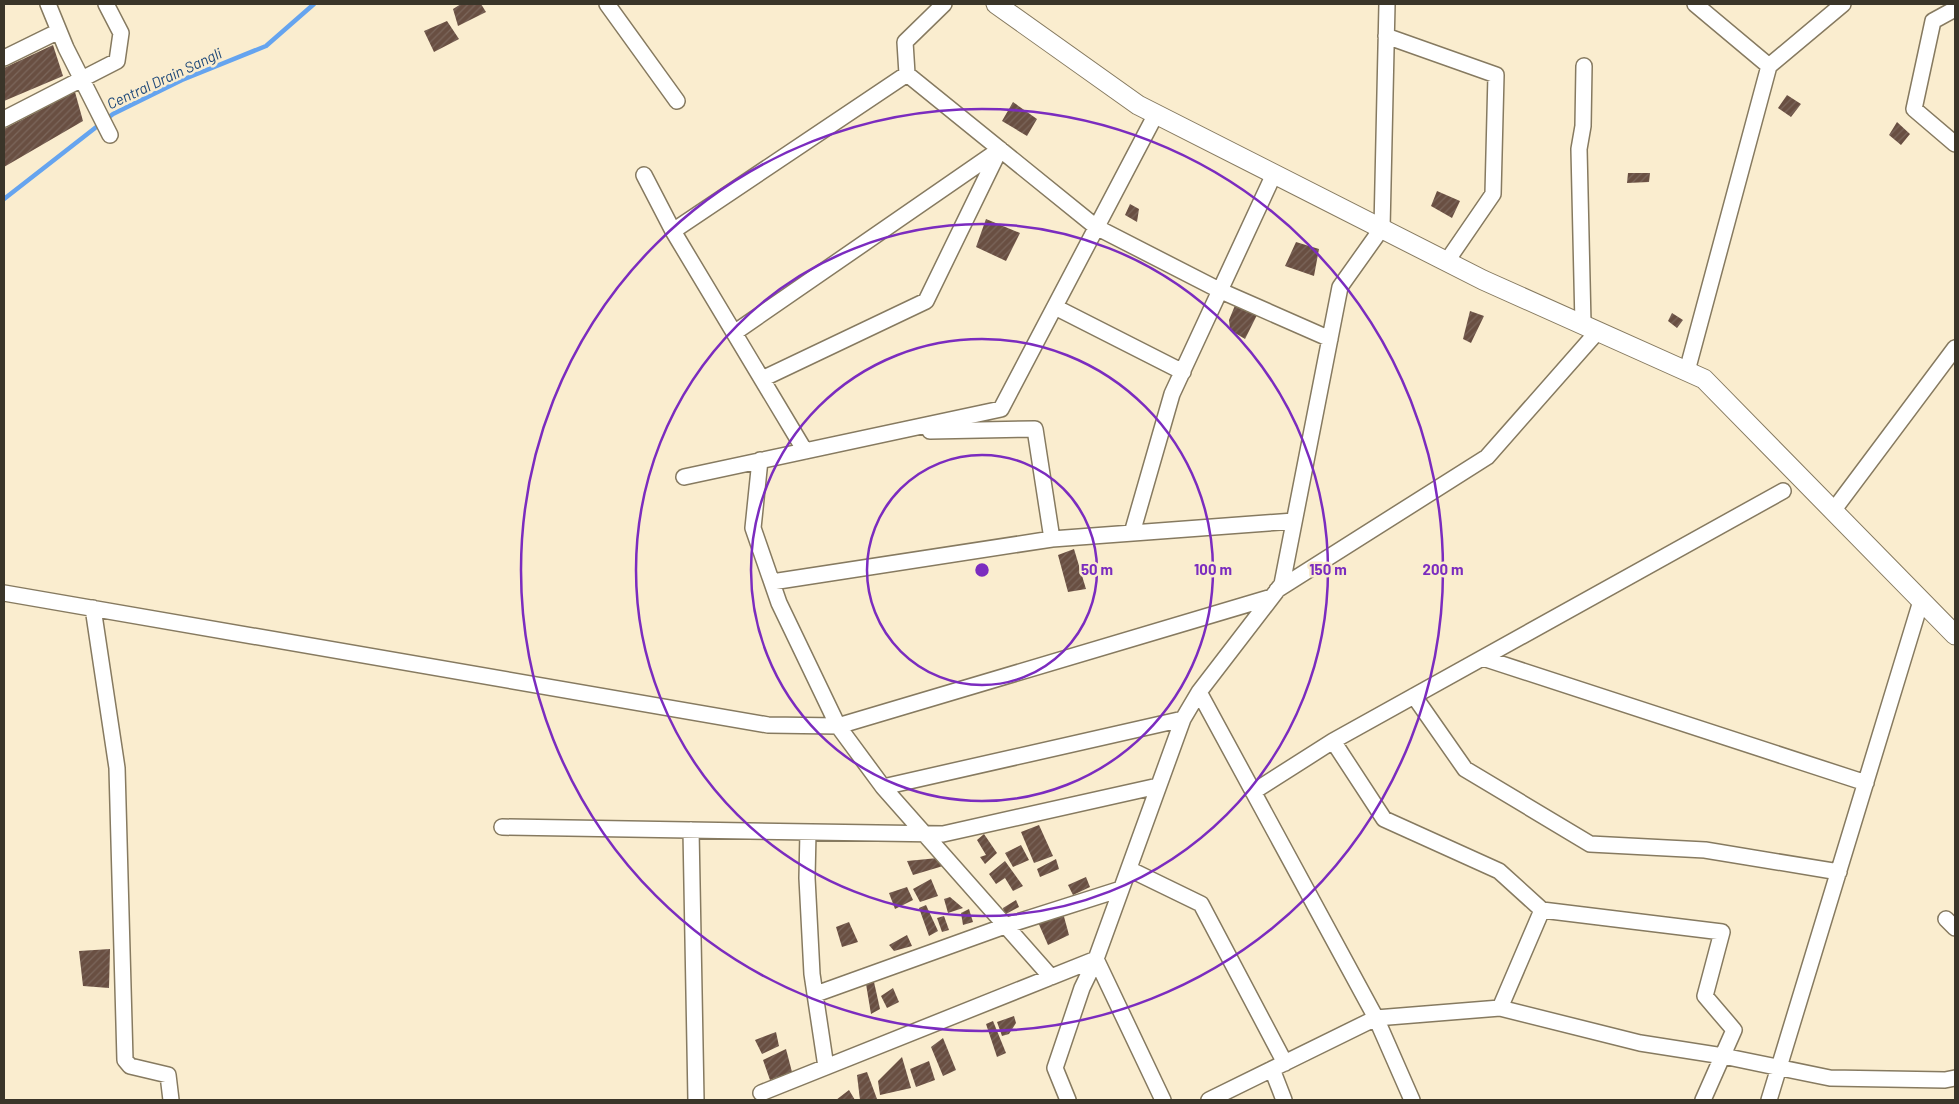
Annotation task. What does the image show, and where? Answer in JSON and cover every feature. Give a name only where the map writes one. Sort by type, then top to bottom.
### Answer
[{"type":"main road","points":[[996,4],[1138,105],[1447,261],[1590,328],[1704,378],[1955,635]]},
{"type":"street","points":[[48,4],[59,31],[110,135]]},
{"type":"street","points":[[4,118],[117,61],[121,33],[106,4]]},
{"type":"street","points":[[607,4],[677,101]]},
{"type":"street","points":[[944,4],[905,42],[907,74],[1096,227],[1220,290],[1330,339]]},
{"type":"street","points":[[1068,1100],[1055,1068],[1082,988],[1096,959],[1183,718],[1199,692],[1282,584],[1340,287],[1382,228],[1387,4]]},
{"type":"street","points":[[1695,4],[1769,66]]},
{"type":"street","points":[[1687,371],[1769,66],[1843,4]]},
{"type":"street","points":[[1955,9],[1932,21],[1914,109],[1955,144]]},
{"type":"street","points":[[4,58],[59,31]]},
{"type":"street","points":[[1386,36],[1496,76],[1494,194],[1447,261]]},
{"type":"street","points":[[4,593],[768,725],[838,726],[1275,594],[1487,457],[1590,328],[1579,149],[1583,126],[1584,66]]},
{"type":"street","points":[[673,231],[907,74]]},
{"type":"street","points":[[684,477],[1001,409],[1156,114]]},
{"type":"street","points":[[734,333],[1000,149]]},
{"type":"street","points":[[762,379],[926,301],[1000,149]]},
{"type":"street","points":[[1132,533],[1172,394],[1274,174]]},
{"type":"street","points":[[644,175],[673,231],[805,451]]},
{"type":"street","points":[[1055,307],[1183,372]]},
{"type":"street","points":[[1833,511],[1955,348]]},
{"type":"street","points":[[896,432],[1035,429],[1052,539]]},
{"type":"street","points":[[760,460],[753,528],[779,603],[838,726],[883,786],[1051,977]]},
{"type":"street","points":[[1253,792],[1333,741],[1783,491]]},
{"type":"street","points":[[772,582],[1052,539],[1294,521]]},
{"type":"street","points":[[1770,1100],[1921,601]]},
{"type":"street","points":[[93,608],[117,768],[125,1060],[130,1066],[168,1075],[171,1100]]},
{"type":"street","points":[[1483,658],[1866,784]]},
{"type":"street","points":[[1199,692],[1376,1018],[1412,1100]]},
{"type":"street","points":[[1414,696],[1466,770],[1590,844],[1705,850],[1839,872]]},
{"type":"street","points":[[883,786],[1183,718]]},
{"type":"street","points":[[1333,741],[1384,819],[1499,871],[1542,910],[1722,932],[1705,996],[1734,1030],[1703,1100]]},
{"type":"street","points":[[502,827],[943,834],[1158,786]]},
{"type":"street","points":[[691,830],[696,1100]]},
{"type":"street","points":[[808,832],[807,878],[812,974],[826,1067]]},
{"type":"street","points":[[1129,869],[1201,904],[1278,1066],[1284,1100]]},
{"type":"street","points":[[816,994],[1005,926],[1121,889]]},
{"type":"street","points":[[1500,1008],[1542,910]]},
{"type":"street","points":[[761,1093],[1096,959]]},
{"type":"street","points":[[1096,959],[1162,1100]]},
{"type":"street","points":[[1209,1100],[1376,1018],[1500,1008],[1640,1043],[1723,1056],[1830,1078],[1945,1080],[1955,1078]]},
{"type":"building","points":[[461,4],[481,4],[486,12],[458,26],[453,9]]},
{"type":"building","points":[[447,21],[459,39],[434,52],[424,31]]},
{"type":"building","points":[[53,45],[63,76],[4,101],[4,68]]},
{"type":"building","points":[[75,92],[83,121],[4,167],[4,129]]},
{"type":"building","points":[[1787,95],[1801,104],[1791,117],[1778,108]]},
{"type":"building","points":[[1013,102],[1037,119],[1027,136],[1002,121]]},
{"type":"building","points":[[1897,122],[1910,134],[1901,145],[1889,135]]},
{"type":"building","points":[[1628,173],[1650,173],[1649,182],[1627,183]]},
{"type":"building","points":[[1437,191],[1460,201],[1452,218],[1431,206]]},
{"type":"building","points":[[1130,204],[1139,209],[1137,222],[1125,215]]},
{"type":"building","points":[[986,219],[1020,233],[1006,261],[976,247]]},
{"type":"building","points":[[1296,242],[1319,249],[1314,276],[1285,266]]},
{"type":"building","points":[[1236,303],[1257,315],[1245,339],[1230,330],[1229,320]]},
{"type":"building","points":[[1470,311],[1484,316],[1471,343],[1463,339]]},
{"type":"building","points":[[1672,313],[1683,320],[1677,328],[1668,321]]},
{"type":"building","points":[[1074,549],[1086,589],[1068,592],[1058,555]]},
{"type":"building","points":[[1039,825],[1053,856],[1034,863],[1021,832]]},
{"type":"building","points":[[984,834],[997,853],[985,864],[980,857],[986,855],[977,840]]},
{"type":"building","points":[[1021,845],[1029,860],[1013,867],[1005,853]]},
{"type":"building","points":[[938,858],[943,866],[913,875],[907,861]]},
{"type":"building","points":[[1056,859],[1059,869],[1040,877],[1037,869]]},
{"type":"building","points":[[1005,861],[1023,886],[1013,891],[1005,878],[996,884],[989,874]]},
{"type":"building","points":[[1086,877],[1090,887],[1073,895],[1068,885]]},
{"type":"building","points":[[931,879],[938,896],[920,902],[913,889]]},
{"type":"building","points":[[907,887],[913,900],[895,909],[889,893]]},
{"type":"building","points":[[950,897],[963,908],[948,913],[944,899]]},
{"type":"building","points":[[1016,900],[1019,907],[1004,915],[1003,908]]},
{"type":"building","points":[[926,905],[938,931],[929,936],[919,908]]},
{"type":"building","points":[[969,909],[973,922],[963,925],[961,913]]},
{"type":"building","points":[[1063,913],[1069,935],[1048,945],[1037,920]]},
{"type":"building","points":[[944,916],[949,930],[942,932],[937,918]]},
{"type":"building","points":[[849,922],[858,942],[842,947],[836,927]]},
{"type":"building","points":[[907,935],[912,946],[894,951],[889,945]]},
{"type":"building","points":[[110,949],[109,988],[83,986],[79,951]]},
{"type":"building","points":[[874,982],[880,1009],[871,1014],[866,984]]},
{"type":"building","points":[[893,988],[899,1002],[887,1008],[881,996]]},
{"type":"building","points":[[1014,1016],[1016,1023],[1009,1034],[1002,1036],[997,1022]]},
{"type":"building","points":[[993,1021],[1006,1053],[997,1057],[986,1024]]},
{"type":"building","points":[[776,1032],[779,1046],[762,1054],[755,1040]]},
{"type":"building","points":[[943,1038],[956,1070],[943,1076],[931,1047]]},
{"type":"building","points":[[786,1049],[792,1072],[770,1080],[763,1060]]},
{"type":"building","points":[[902,1057],[911,1088],[880,1095],[878,1081]]},
{"type":"building","points":[[929,1061],[935,1080],[916,1087],[910,1069]]},
{"type":"building","points":[[867,1072],[877,1099],[860,1100],[857,1075]]},
{"type":"building","points":[[849,1090],[855,1100],[836,1100]]},
{"type":"waterway","name":"Central Drain Sangli","points":[[4,199],[113,114],[182,80],[266,46],[314,4]]}]
